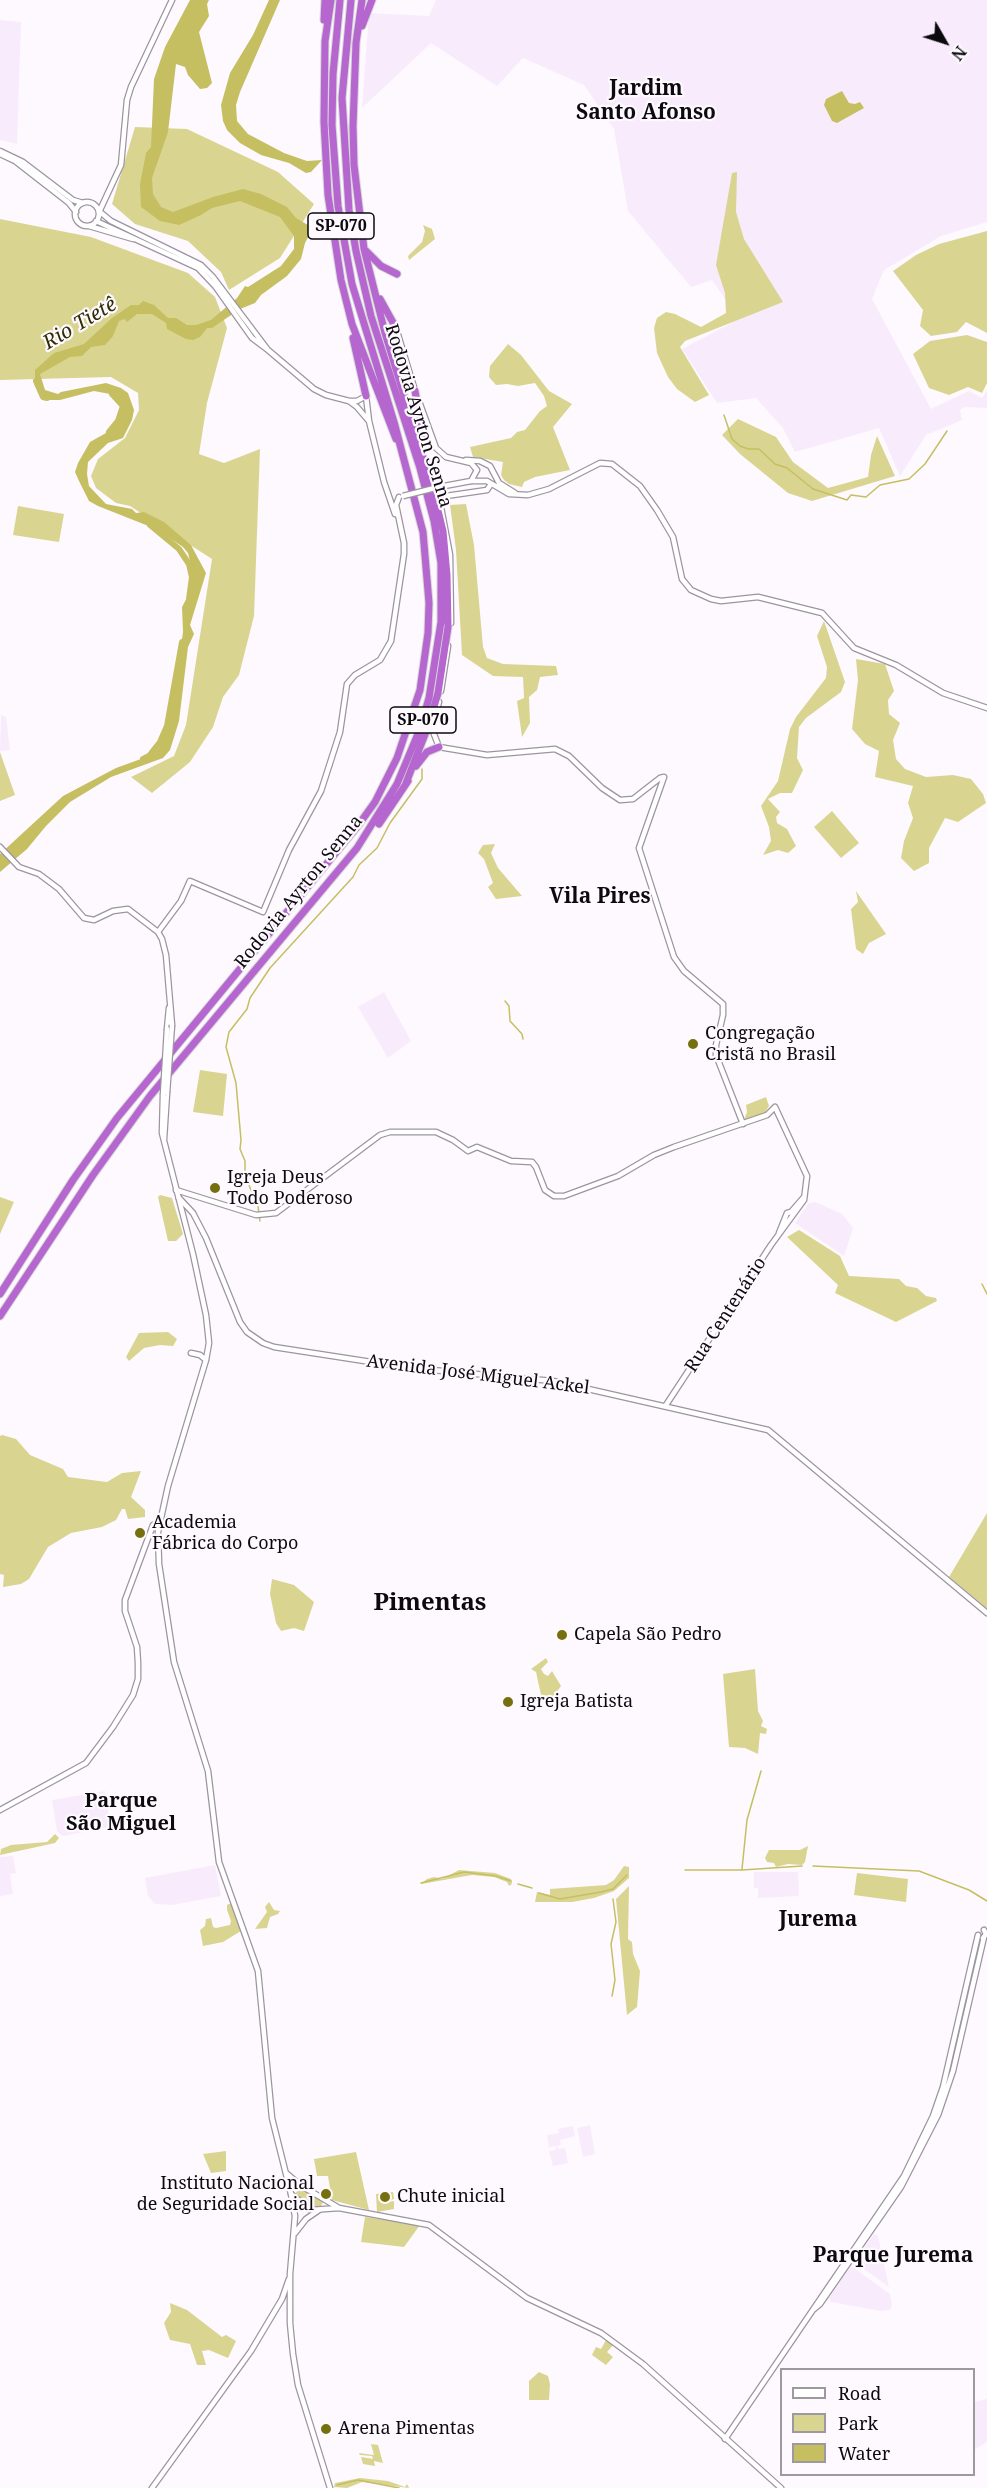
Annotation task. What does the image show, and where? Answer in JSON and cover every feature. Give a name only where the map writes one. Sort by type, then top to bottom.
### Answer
[{"type":"highway","points":[[325,0],[324,122],[328,195],[341,280],[366,396]]},
{"type":"highway","points":[[325,40],[331,0]]},
{"type":"highway","name":"Rodovia Ayrton Senna","points":[[0,1294],[73,1180],[117,1118],[334,857],[375,802],[387,779],[413,713],[421,681],[428,633],[429,592],[423,532],[352,284],[338,206],[332,125],[333,74],[340,0]]},
{"type":"highway","name":"Rodovia Ayrton Senna","points":[[0,1316],[86,1185],[150,1096],[357,848],[397,784],[420,729],[434,678],[442,597],[441,563],[434,522],[407,423],[371,316],[349,210],[342,98],[351,0]]},
{"type":"highway","points":[[362,0],[356,42],[353,118],[354,165],[364,249],[431,483]]},
{"type":"highway","points":[[356,42],[372,0]]},
{"type":"highway","points":[[364,249],[381,266],[397,274]]},
{"type":"highway","points":[[374,288],[396,328]]},
{"type":"highway","points":[[352,324],[392,433],[400,446]]},
{"type":"highway","points":[[406,783],[429,724],[438,693],[449,609],[444,542],[415,392]]},
{"type":"highway","points":[[357,848],[379,823],[423,756],[439,747],[429,737],[429,724]]},
{"type":"street","points":[[96,221],[99,209],[121,165],[129,93],[172,0]]},
{"type":"street","points":[[0,152],[23,162],[73,200],[83,203],[90,202],[111,221],[196,261],[208,271],[252,338],[314,389],[349,401],[357,401],[366,396],[369,421],[404,543],[391,641],[380,660],[355,675],[347,684],[340,732],[321,791],[290,850],[263,912],[190,881],[181,902],[158,932]]},
{"type":"street","points":[[0,152],[69,202],[76,212],[77,220],[86,225],[145,243]]},
{"type":"street","points":[[76,212],[83,203]]},
{"type":"street","points":[[86,225],[96,221],[198,268],[229,302]]},
{"type":"street","points":[[396,328],[415,392],[436,448],[446,457],[487,463],[500,483],[517,495]]},
{"type":"street","points":[[349,401],[361,410],[369,421]]},
{"type":"street","points":[[464,460],[477,468],[477,473],[471,481]]},
{"type":"street","points":[[384,477],[390,489],[401,496],[471,481],[487,481],[505,493],[517,495],[533,494],[549,489],[600,463],[612,464],[640,486],[657,510],[673,537],[682,579],[691,590],[711,600],[758,597],[822,613],[854,648],[896,665],[943,693],[987,708]]},
{"type":"street","points":[[490,484],[487,490],[446,496],[440,502],[450,555],[452,602],[444,678],[432,726],[433,734],[439,747],[488,755],[555,749],[569,756],[602,788],[620,800],[633,799],[660,777],[664,777],[639,848],[674,957],[684,972],[723,1004],[716,1056],[743,1124]]},
{"type":"street","points":[[398,519],[396,505],[401,496]]},
{"type":"street","points":[[0,847],[14,863],[52,883],[84,918],[94,920],[113,911],[128,909],[158,932],[165,946],[172,1025],[165,1094]]},
{"type":"street","points":[[170,1002],[167,1029],[164,1139],[206,1315],[208,1343],[206,1360],[160,1521],[159,1564],[174,1662],[207,1771],[219,1862],[258,1971],[272,2118],[294,2209],[290,2323],[298,2385],[330,2488]]},
{"type":"street","points":[[176,1190],[256,1215],[276,1213],[380,1135],[390,1132],[436,1132],[468,1151],[477,1147],[511,1161],[532,1162],[537,1167],[545,1190],[558,1197],[618,1176],[654,1155],[674,1147],[767,1115],[775,1107],[778,1116],[767,1115]]},
{"type":"street","name":"Rua Centenário","points":[[666,1405],[806,1196],[807,1176],[778,1116]]},
{"type":"street","name":"Avenida José Miguel Ackel","points":[[178,1196],[192,1213],[206,1238],[240,1322],[248,1332],[268,1345],[410,1368],[553,1382],[666,1405],[770,1431],[987,1615]]},
{"type":"street","points":[[191,1353],[200,1355],[206,1360]]},
{"type":"street","name":"Rua Centenário","points":[[672,1407],[674,1395]]},
{"type":"street","points":[[0,1810],[86,1763],[133,1695],[138,1679],[138,1663],[136,1647],[125,1611],[126,1600],[153,1525],[160,1521]]},
{"type":"street","points":[[725,2439],[904,2176],[933,2116],[948,2070],[984,1934]]},
{"type":"street","points":[[286,2173],[300,2185],[339,2208]]},
{"type":"street","points":[[291,2194],[300,2185]]},
{"type":"street","points":[[291,2194],[307,2207],[320,2210],[339,2208],[422,2223],[438,2230],[521,2294],[602,2333],[622,2348],[781,2488]]},
{"type":"street","points":[[294,2235],[301,2224],[320,2210],[326,2201]]},
{"type":"street","points":[[152,2488],[251,2351],[282,2299],[291,2274]]},
{"type":"shaded area","points":[[436,0],[987,0],[987,222],[941,236],[884,270],[872,299],[931,409],[969,391],[982,398],[987,390],[987,408],[964,407],[960,410],[962,420],[926,435],[900,476],[879,428],[795,452],[783,428],[756,398],[717,403],[682,349],[739,319],[712,280],[691,287],[628,211],[614,129],[584,85],[523,58],[497,86],[431,43],[362,108],[369,13],[429,16]]},
{"type":"shaded area","points":[[0,20],[21,22],[17,144],[0,140]]},
{"type":"shaded area","points":[[1,715],[6,717],[10,750],[0,751]]},
{"type":"shaded area","points":[[384,992],[411,1041],[388,1058],[358,1007]]},
{"type":"shaded area","points":[[815,1202],[842,1214],[853,1228],[844,1256],[795,1223],[809,1203]]},
{"type":"shaded area","points":[[105,1791],[110,1827],[63,1836],[57,1831],[52,1800]]},
{"type":"shaded area","points":[[13,1856],[16,1873],[10,1874],[13,1894],[0,1896],[0,1857]]},
{"type":"shaded area","points":[[215,1865],[221,1896],[172,1905],[155,1904],[148,1896],[145,1878]]},
{"type":"shaded area","points":[[754,1872],[798,1872],[799,1896],[758,1898],[758,1888],[754,1888]]},
{"type":"shaded area","points":[[590,2125],[595,2154],[583,2157],[577,2128]]},
{"type":"shaded area","points":[[573,2126],[575,2136],[560,2140],[561,2145],[557,2146],[558,2149],[565,2148],[568,2163],[553,2166],[549,2151],[556,2150],[556,2146],[549,2147],[547,2135],[559,2133],[558,2129]]},
{"type":"shaded area","points":[[874,2234],[878,2236],[889,2287],[854,2262]]},
{"type":"shaded area","points":[[851,2266],[890,2294],[892,2306],[890,2310],[881,2311],[831,2302],[829,2298]]},
{"type":"shaded area","points":[[987,2399],[987,2442],[975,2449],[975,2402]]},
{"type":"green space","points":[[135,127],[187,129],[278,172],[314,204],[280,258],[229,290],[221,272],[188,241],[135,224],[112,204]]},
{"type":"green space","points":[[737,172],[736,212],[744,239],[783,302],[685,341],[680,347],[709,395],[695,402],[677,389],[668,377],[657,353],[654,328],[657,318],[666,312],[701,327],[726,313],[725,293],[716,265],[732,173]]},
{"type":"green space","points":[[0,219],[91,237],[188,273],[215,297],[227,328],[207,403],[199,454],[224,463],[260,449],[254,616],[239,675],[223,697],[213,727],[190,762],[152,793],[131,777],[174,756],[186,725],[212,559],[130,506],[116,503],[96,488],[91,476],[98,459],[125,438],[139,410],[138,393],[111,377],[0,380]]},
{"type":"green space","points":[[423,225],[432,229],[435,239],[409,260],[408,256],[422,242],[425,231]]},
{"type":"green space","points":[[987,231],[987,333],[966,322],[957,332],[931,336],[920,326],[923,310],[893,271],[916,255],[939,244]]},
{"type":"green space","points":[[967,335],[987,342],[987,383],[982,393],[968,387],[949,395],[929,388],[913,354],[930,341]]},
{"type":"green space","points":[[508,344],[521,355],[549,391],[572,404],[553,427],[570,470],[535,477],[524,482],[522,487],[509,484],[504,480],[501,475],[503,462],[473,457],[470,447],[511,438],[517,432],[525,430],[547,406],[544,396],[535,383],[518,386],[496,385],[489,377],[490,366]]},
{"type":"green space","points":[[738,419],[776,437],[793,462],[828,488],[868,477],[877,436],[895,476],[812,501],[788,493],[740,454],[722,435]]},
{"type":"green space","points":[[466,504],[474,545],[483,647],[487,658],[503,664],[556,666],[558,675],[540,677],[537,690],[529,697],[530,723],[522,737],[517,701],[524,698],[523,677],[493,676],[462,655],[456,550],[450,505]]},
{"type":"green space","points":[[18,506],[64,514],[59,542],[13,535]]},
{"type":"green space","points":[[824,621],[845,682],[841,692],[806,718],[799,727],[797,758],[803,770],[792,793],[780,793],[768,799],[780,812],[776,817],[777,823],[787,829],[796,846],[788,853],[778,850],[763,855],[771,841],[769,827],[761,806],[778,781],[790,729],[796,717],[826,678],[827,667],[817,636]]},
{"type":"green space","points":[[856,659],[885,664],[894,691],[888,700],[889,714],[900,723],[893,740],[896,759],[905,769],[926,777],[953,775],[971,779],[983,794],[986,803],[958,822],[945,818],[929,848],[929,863],[914,871],[901,858],[904,841],[913,818],[908,803],[913,786],[875,777],[879,751],[865,744],[852,729],[858,680]]},
{"type":"green space","points":[[0,752],[15,795],[0,801]]},
{"type":"green space","points":[[832,811],[859,843],[841,858],[814,827]]},
{"type":"green space","points":[[495,844],[491,853],[498,868],[522,896],[496,899],[488,887],[493,883],[484,859],[478,853],[483,845]]},
{"type":"green space","points":[[856,891],[886,934],[869,943],[863,954],[856,949],[851,909],[858,902]]},
{"type":"green space","points":[[200,1070],[227,1074],[223,1116],[193,1112]]},
{"type":"green space","points":[[766,1097],[769,1106],[764,1114],[744,1120],[747,1112],[746,1105]]},
{"type":"green space","points":[[160,1195],[172,1198],[183,1234],[176,1241],[168,1241],[158,1197]]},
{"type":"green space","points":[[0,1197],[14,1202],[0,1234]]},
{"type":"green space","points":[[799,1230],[840,1256],[849,1276],[899,1279],[906,1286],[917,1288],[926,1296],[936,1298],[937,1301],[896,1322],[835,1293],[838,1285],[787,1237]]},
{"type":"green space","points":[[168,1332],[177,1339],[173,1346],[160,1345],[144,1348],[129,1361],[126,1357],[139,1333]]},
{"type":"green space","points":[[0,1436],[16,1439],[30,1455],[63,1469],[68,1477],[107,1482],[122,1473],[141,1471],[131,1497],[145,1510],[145,1517],[128,1519],[125,1509],[122,1509],[116,1520],[102,1527],[71,1533],[48,1547],[29,1579],[21,1584],[3,1587],[4,1575],[0,1574]]},
{"type":"green space","points":[[987,1513],[987,1609],[949,1577]]},
{"type":"green space","points":[[272,1579],[294,1585],[314,1602],[304,1631],[294,1628],[281,1631],[276,1623],[270,1594]]},
{"type":"green space","points":[[546,1658],[548,1662],[541,1669],[548,1676],[552,1671],[561,1686],[553,1697],[541,1695],[536,1672],[531,1669]]},
{"type":"green space","points":[[755,1669],[758,1711],[763,1721],[761,1726],[767,1729],[766,1734],[760,1733],[758,1754],[745,1748],[729,1747],[723,1674]]},
{"type":"green space","points":[[55,1834],[59,1838],[55,1843],[0,1855],[1,1849],[11,1845],[47,1842]]},
{"type":"green space","points":[[808,1846],[805,1862],[802,1865],[788,1864],[776,1867],[774,1863],[767,1862],[765,1858],[769,1850],[800,1850]]},
{"type":"green space","points":[[624,1866],[629,1867],[629,1878],[614,1891],[572,1902],[535,1902],[537,1892],[550,1895],[550,1889],[606,1885],[614,1880]]},
{"type":"green space","points":[[459,1870],[495,1873],[511,1879],[512,1884],[509,1886],[507,1882],[494,1877],[472,1875],[421,1884],[427,1879],[434,1877],[442,1879]]},
{"type":"green space","points":[[857,1873],[908,1879],[906,1902],[854,1895]]},
{"type":"green space","points":[[629,1886],[628,1939],[632,1942],[633,1954],[640,1971],[637,2007],[627,2015],[616,1899]]},
{"type":"green space","points":[[269,1902],[274,1910],[280,1911],[270,1917],[267,1928],[255,1929],[267,1912],[265,1907]]},
{"type":"green space","points":[[231,1903],[241,1931],[223,1942],[203,1946],[200,1930],[205,1926],[206,1919],[211,1918],[213,1927],[216,1928],[230,1925],[227,1905]]},
{"type":"green space","points":[[226,2151],[226,2171],[211,2173],[203,2154]]},
{"type":"green space","points":[[356,2152],[369,2210],[332,2200],[328,2176],[317,2176],[314,2159]]},
{"type":"green space","points":[[300,2187],[323,2202],[321,2206],[311,2207],[299,2199],[295,2194]]},
{"type":"green space","points":[[393,2192],[394,2199],[380,2203],[394,2201],[394,2209],[377,2212],[376,2194]]},
{"type":"green space","points":[[365,2217],[420,2225],[404,2247],[361,2242]]},
{"type":"green space","points":[[170,2303],[187,2310],[222,2337],[226,2335],[236,2341],[228,2358],[209,2350],[202,2351],[206,2365],[197,2365],[190,2344],[170,2340],[164,2323],[171,2312]]},
{"type":"green space","points":[[606,2340],[614,2344],[607,2352],[613,2357],[606,2365],[592,2355],[596,2347],[601,2349]]},
{"type":"green space","points":[[539,2372],[548,2376],[549,2400],[529,2400],[529,2381]]},
{"type":"green space","points":[[371,2444],[378,2445],[383,2463],[374,2461],[375,2466],[363,2464],[361,2457],[373,2459],[372,2456],[359,2453],[374,2455]]},
{"type":"green space","points":[[360,2478],[388,2481],[405,2487],[407,2484],[409,2488],[362,2482],[347,2488],[334,2487],[335,2483]]},
{"type":"water","name":"Rio Tietê","points":[[190,0],[209,0],[207,4],[209,16],[199,32],[212,83],[207,88],[200,89],[188,75],[185,67],[176,64],[168,132],[152,178],[153,194],[161,207],[173,212],[243,189],[261,194],[287,207],[296,218],[313,228],[305,243],[301,259],[287,276],[261,295],[255,303],[240,309],[212,328],[207,328],[200,337],[193,340],[186,339],[167,329],[166,323],[152,314],[137,314],[127,322],[125,319],[119,321],[113,336],[105,345],[91,347],[82,356],[70,357],[40,374],[45,390],[58,394],[106,383],[128,393],[134,410],[132,420],[123,438],[108,443],[88,462],[89,486],[106,504],[132,509],[136,513],[144,512],[164,522],[191,545],[206,573],[190,625],[194,634],[188,647],[179,721],[170,750],[163,758],[111,777],[70,802],[27,849],[0,872],[0,854],[63,796],[116,768],[152,755],[159,748],[161,738],[168,728],[167,713],[172,708],[183,632],[182,607],[190,592],[193,573],[188,553],[183,547],[156,529],[89,501],[75,472],[90,442],[106,433],[118,422],[123,414],[122,402],[110,394],[94,391],[60,400],[43,400],[35,386],[35,370],[54,353],[84,344],[112,318],[131,305],[139,305],[143,301],[154,305],[168,318],[176,318],[187,325],[196,325],[211,320],[237,298],[245,286],[248,287],[281,266],[294,249],[294,236],[280,217],[240,201],[212,208],[179,225],[160,221],[141,207],[140,184],[146,153],[151,147],[154,79],[165,47]]},
{"type":"water","points":[[269,0],[280,0],[240,92],[236,105],[237,121],[248,134],[284,153],[307,161],[322,160],[311,172],[306,173],[289,163],[261,155],[240,143],[227,130],[223,121],[221,105],[230,73],[253,35]]},
{"type":"water","points":[[842,91],[849,103],[860,102],[864,108],[837,123],[832,121],[824,105],[826,99]]},
{"type":"waterway","name":"Rio Tietê","points":[[36,381],[43,397],[47,398]]},
{"type":"waterway","name":"Rio Tietê","points":[[109,432],[118,421],[123,406],[112,394]]},
{"type":"waterway","points":[[724,415],[732,439],[740,446],[759,449],[775,464],[787,468],[813,489],[847,500],[851,495],[866,497],[880,485],[909,479],[925,464],[947,431]]},
{"type":"waterway","name":"Rio Tietê","points":[[150,525],[179,549],[189,564],[192,577],[189,599]]},
{"type":"waterway","name":"Rio Tietê","points":[[143,759],[149,756],[160,742],[167,726],[182,642]]},
{"type":"waterway","points":[[260,1221],[258,1206],[245,1176],[245,1161],[240,1149],[236,1083],[226,1047],[229,1032],[247,1009],[250,998],[270,968],[353,877],[359,865],[377,848],[390,823],[422,779],[422,769]]},
{"type":"waterway","points":[[505,1001],[509,1006],[510,1021],[522,1034],[523,1039]]},
{"type":"waterway","points":[[982,1284],[987,1294]]},
{"type":"waterway","points":[[742,1869],[747,1820],[761,1771]]},
{"type":"waterway","points":[[685,1870],[742,1870],[802,1866]]},
{"type":"waterway","points":[[813,1866],[919,1871],[969,1890],[987,1901]]},
{"type":"waterway","points":[[421,1883],[464,1872],[496,1876],[511,1881]]},
{"type":"waterway","points":[[539,1893],[560,1899],[601,1892],[613,1889],[627,1875]]},
{"type":"waterway","points":[[518,1884],[532,1888]]},
{"type":"waterway","points":[[612,1996],[615,1980],[611,1944],[616,1922],[613,1899]]},
{"type":"waterway","points":[[337,2485],[358,2480],[399,2488]]},
{"type":"place","name":"Congregação Cristã no Brasil","points":[[693,1044]]},
{"type":"place","name":"Igreja Deus Todo Poderoso","points":[[215,1188]]},
{"type":"place","name":"Academia Fábrica do Corpo","points":[[140,1533]]},
{"type":"place","name":"Capela São Pedro","points":[[562,1635]]},
{"type":"place","name":"Igreja Batista","points":[[508,1702]]},
{"type":"place","name":"Instituto Nacional de Seguridade Social","points":[[326,2194]]},
{"type":"place","name":"Chute inicial","points":[[385,2197]]},
{"type":"place","name":"Arena Pimentas","points":[[326,2429]]},
{"type":"district","name":"Jardim Santo Afonso","points":[[646,101]]},
{"type":"district","name":"Vila Pires","points":[[600,897]]},
{"type":"district","name":"Pimentas","points":[[430,1603]]},
{"type":"district","name":"Parque São Miguel","points":[[121,1812]]},
{"type":"district","name":"Jurema","points":[[818,1920]]},
{"type":"district","name":"Parque Jurema","points":[[893,2256]]}]
